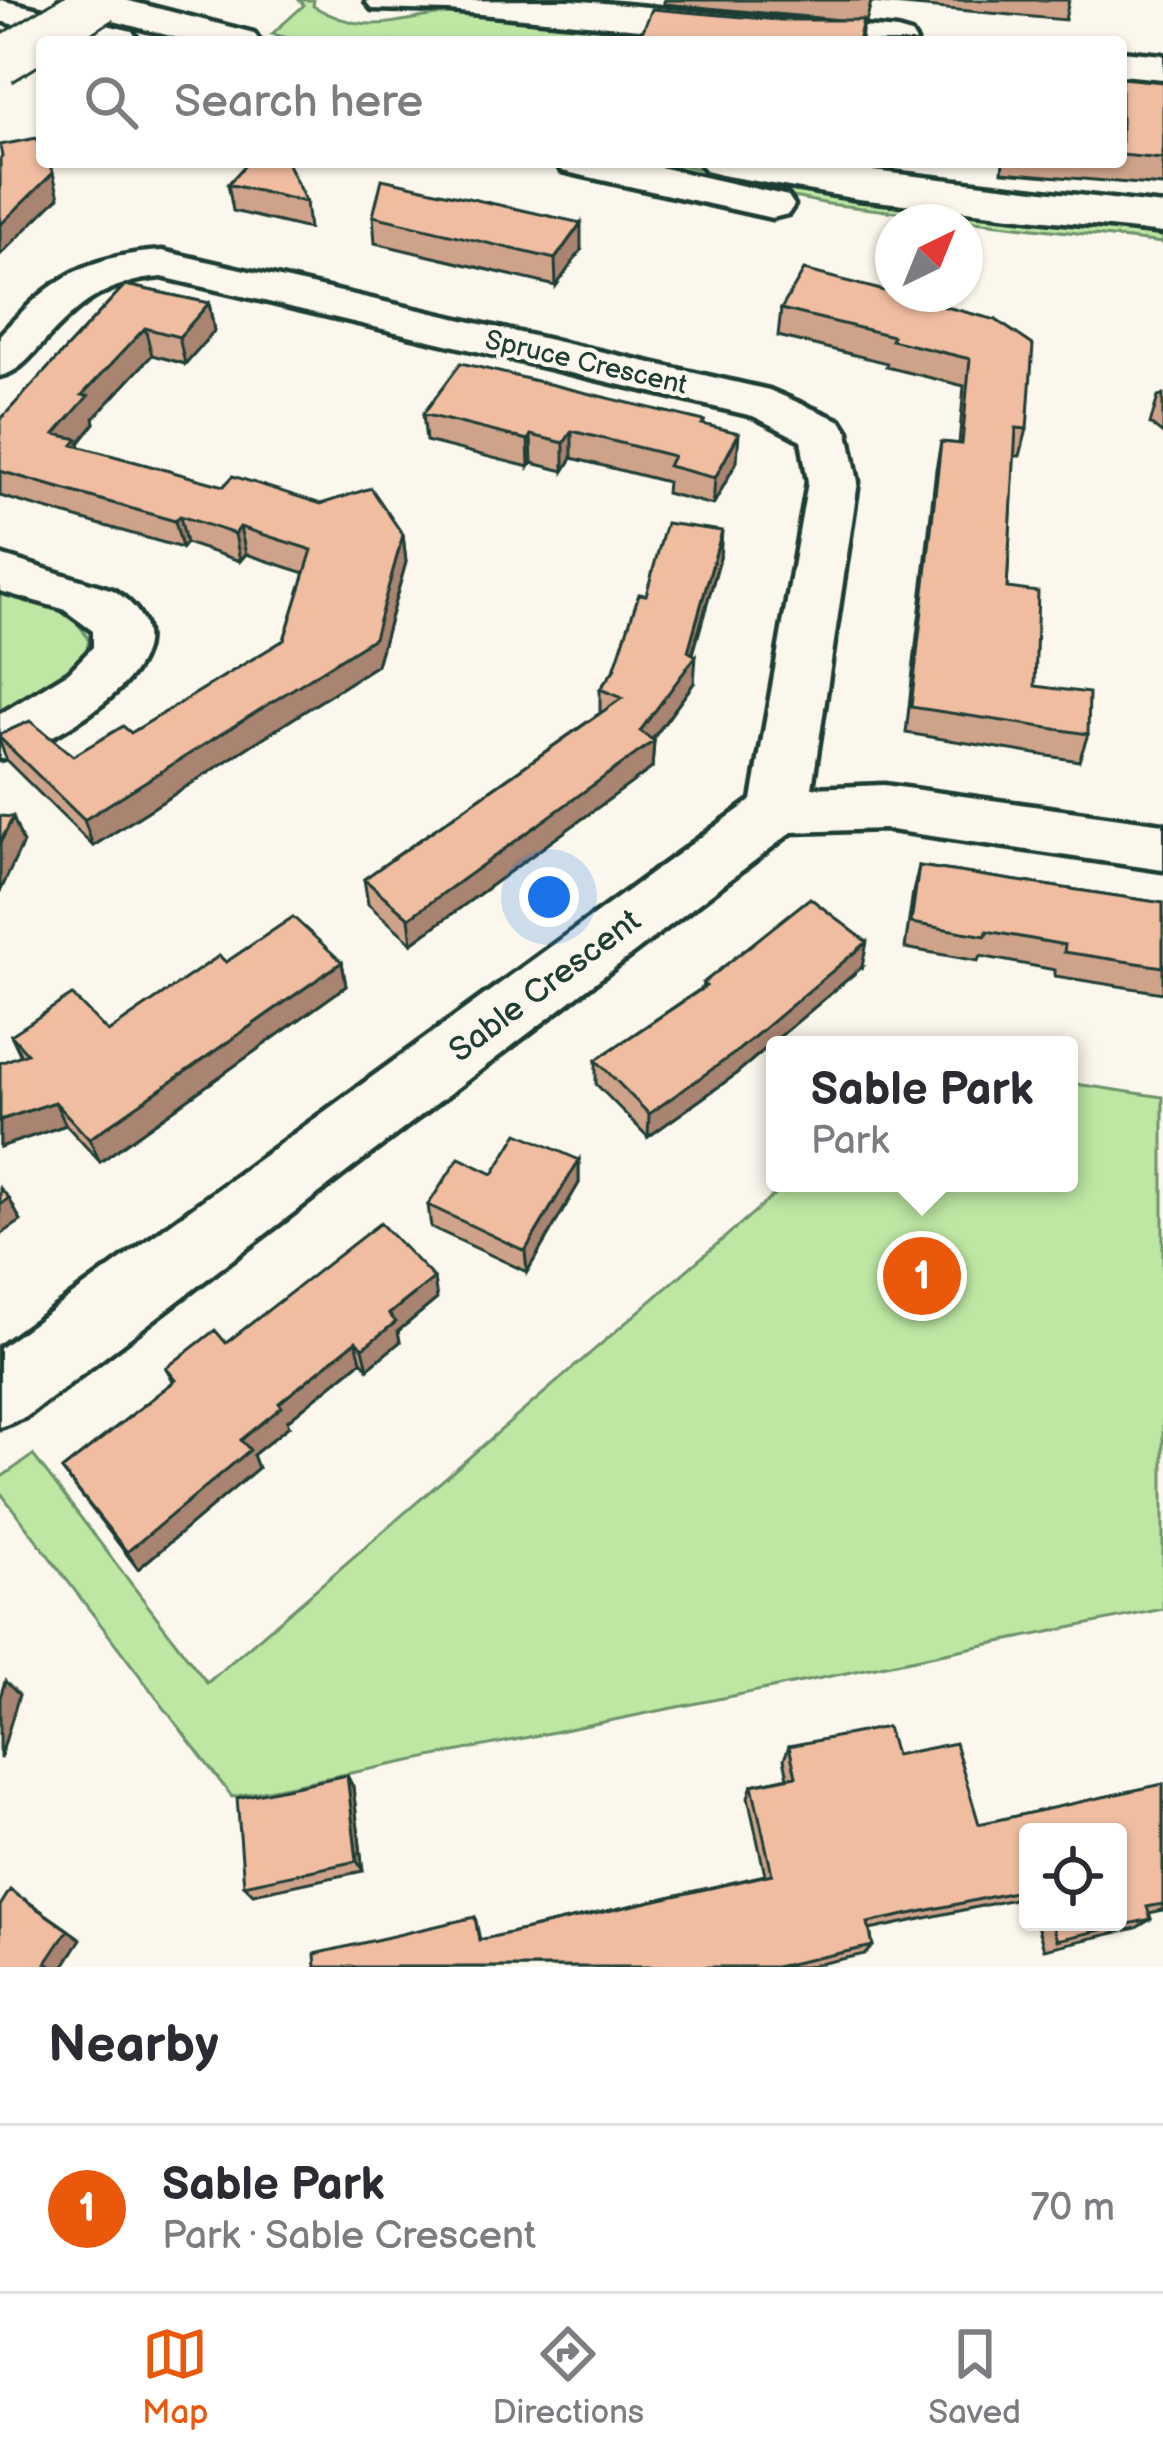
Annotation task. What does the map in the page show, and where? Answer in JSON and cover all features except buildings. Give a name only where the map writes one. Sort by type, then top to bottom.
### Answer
[{"type":"main road","points":[[0,21],[35,0]]},
{"type":"main road","points":[[79,0],[217,36]]},
{"type":"main road","points":[[42,36],[101,0]]},
{"type":"main road","points":[[0,9],[101,36]]},
{"type":"main road","points":[[0,62],[36,40]]},
{"type":"main road","points":[[599,168],[875,223]]},
{"type":"main road","points":[[755,168],[858,186],[1163,219]]},
{"type":"main road","points":[[983,240],[1163,256]]},
{"type":"street","points":[[385,1],[449,0],[832,36]]},
{"type":"street","points":[[1127,64],[1163,67]]},
{"type":"street","name":"Spruce Crescent","points":[[0,362],[73,286],[118,265],[162,265],[769,405],[824,431],[833,482],[779,811]]},
{"type":"street","points":[[0,573],[93,602],[114,617],[122,642],[109,671],[0,738]]},
{"type":"street","points":[[779,811],[884,807],[1163,847]]},
{"type":"street","name":"Sable Crescent","points":[[0,1392],[779,811]]},
{"type":"green space","points":[[299,0],[314,0],[313,6],[334,17],[372,24],[489,12],[637,31],[635,36],[272,34],[304,5]]},
{"type":"green space","points":[[648,168],[696,168],[764,182],[947,204],[875,204],[875,209]]},
{"type":"green space","points":[[983,208],[1163,230],[1163,243],[983,222]]},
{"type":"green space","points":[[0,590],[63,612],[89,641],[82,664],[0,713]]},
{"type":"green space","points":[[1078,1084],[1163,1097],[1163,1609],[232,1797],[0,1492],[0,1478],[33,1455],[207,1683],[778,1192],[1078,1192]]},
{"type":"place","name":"Sable Park","points":[[922,1276]]}]
